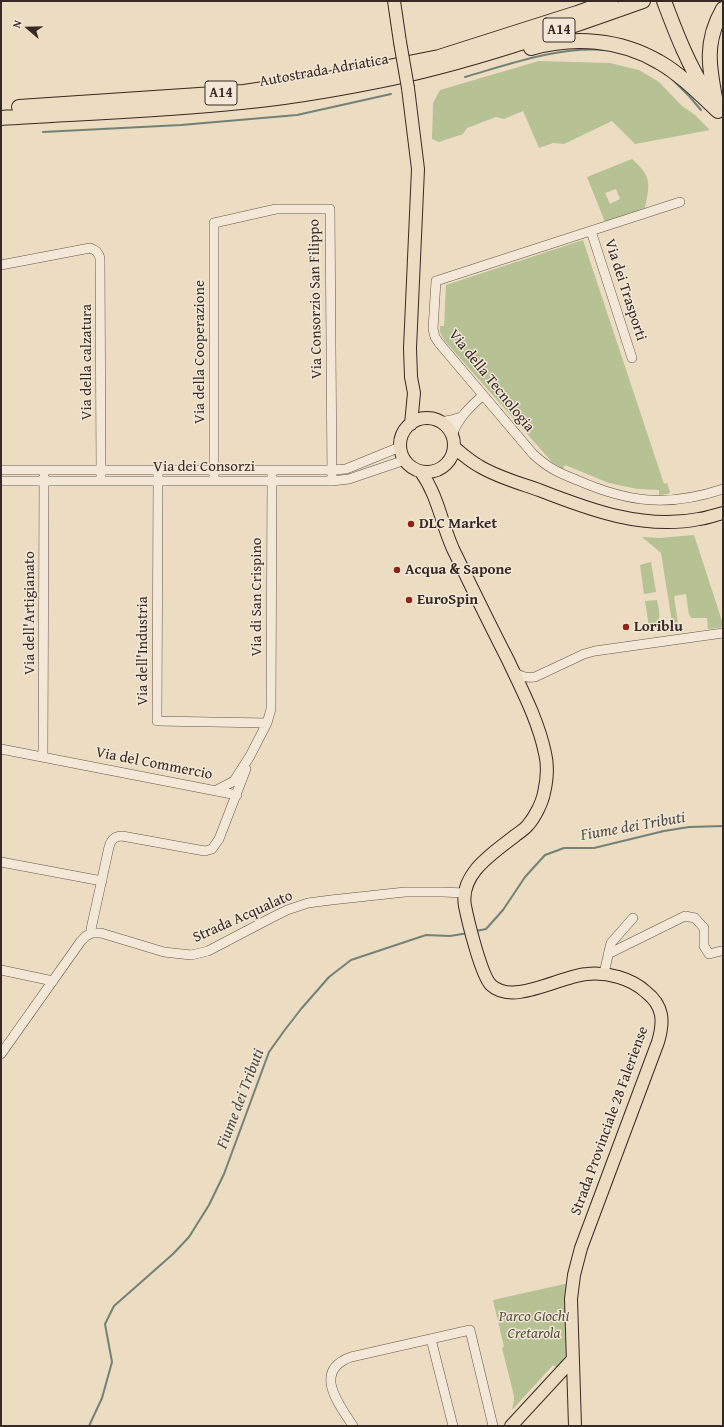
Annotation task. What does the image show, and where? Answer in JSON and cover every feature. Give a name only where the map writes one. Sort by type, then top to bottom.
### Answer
[{"type":"highway","points":[[438,57],[488,32],[583,1]]},
{"type":"highway","name":"Autostrada Adriatica","points":[[1,108],[244,92],[317,82],[438,57],[611,1]]},
{"type":"highway","name":"Autostrada Adriatica","points":[[1,118],[242,102],[317,92],[378,81],[440,67],[477,56],[580,23],[642,1]]},
{"type":"highway","points":[[664,1],[685,54],[700,83],[721,114]]},
{"type":"highway","points":[[721,114],[710,72],[709,54],[716,22],[723,9]]},
{"type":"highway","points":[[477,56],[493,59],[545,44],[574,41],[597,41],[620,45],[640,52],[660,62],[698,92],[721,114]]},
{"type":"main road","points":[[394,1],[408,88],[418,169],[410,348],[411,377],[414,393],[421,410],[427,418]]},
{"type":"main road","points":[[411,424],[414,393]]},
{"type":"main road","points":[[434,494],[435,482],[443,467],[452,456],[455,448],[452,435],[448,427],[434,419],[427,418],[418,420],[411,424],[403,434],[400,447],[405,460],[414,469],[420,472],[429,472],[443,467],[480,467]]},
{"type":"main road","points":[[455,448],[480,467],[574,504],[603,513],[634,520],[667,522],[699,520],[723,513]]},
{"type":"main road","points":[[420,472],[434,494],[448,538],[512,670],[529,682],[527,701],[542,740],[546,755],[544,793],[538,808],[528,825],[480,865],[468,881],[464,893]]},
{"type":"main road","name":"Strada Provinciale 28 Faleriense","points":[[464,893],[476,948],[485,976],[492,986],[505,992],[519,992],[584,974],[604,973],[624,979],[643,989],[653,997],[661,1011],[662,1028],[656,1050],[581,1248],[574,1275],[571,1299],[575,1426]]},
{"type":"main road","points":[[516,1424],[572,1360]]},
{"type":"main road","points":[[560,1373],[566,1372],[573,1377]]},
{"type":"main road","points":[[549,1385],[573,1377]]},
{"type":"street","name":"Via della Tecnologia","points":[[680,202],[436,281],[435,337],[533,454],[545,465],[590,486],[634,499],[657,501],[699,497],[723,489]]},
{"type":"street","name":"Via Consorzio San Filippo","points":[[214,223],[276,209],[330,209],[332,481]]},
{"type":"street","name":"Via della Cooperazione","points":[[214,223],[214,481]]},
{"type":"street","name":"Via dei Trasporti","points":[[591,231],[632,358]]},
{"type":"street","name":"Via della calzatura","points":[[1,265],[90,248],[97,251],[100,258],[101,481]]},
{"type":"street","points":[[452,435],[461,417],[483,395]]},
{"type":"street","points":[[441,422],[461,417]]},
{"type":"street","name":"Via dei Consorzi","points":[[1,470],[332,470],[346,469],[400,447]]},
{"type":"street","name":"Via dei Consorzi","points":[[1,481],[332,481],[349,479],[405,460]]},
{"type":"street","name":"Via dell'Artigianato","points":[[43,757],[44,470]]},
{"type":"street","name":"Via dell'Industria","points":[[158,470],[157,721],[267,723]]},
{"type":"street","name":"Via di San Crispino","points":[[267,723],[271,709],[272,470]]},
{"type":"street","points":[[529,682],[584,654],[594,651],[723,633]]},
{"type":"street","name":"Via del Commercio","points":[[1,749],[217,790],[234,782],[250,756],[267,723]]},
{"type":"street","points":[[1,1054],[81,941],[92,933],[91,929],[108,847],[113,839],[117,836],[122,836],[204,851],[212,849],[219,839],[250,756]]},
{"type":"street","points":[[234,782],[232,789],[235,795]]},
{"type":"street","points":[[217,790],[235,795]]},
{"type":"street","points":[[1,862],[102,881]]},
{"type":"street","name":"Strada Acqualato","points":[[92,933],[113,936],[164,952],[191,955],[208,951],[287,910],[308,903],[405,892],[464,893]]},
{"type":"street","points":[[608,954],[685,916],[695,918],[704,928],[704,946],[709,954],[721,951]]},
{"type":"street","points":[[604,973],[611,943],[633,918]]},
{"type":"street","points":[[1,970],[53,981]]},
{"type":"street","points":[[353,1426],[332,1390],[331,1375],[339,1363],[351,1357],[470,1330],[493,1426]]},
{"type":"street","points":[[431,1339],[453,1426]]},
{"type":"green space","points":[[539,61],[610,63],[639,70],[659,82],[682,106],[695,115],[710,130],[635,144],[612,121],[564,144],[553,143],[539,148],[523,111],[504,119],[496,117],[467,128],[463,134],[439,142],[432,139],[433,103],[440,90]]},
{"type":"green space","points":[[632,159],[639,165],[648,181],[648,192],[645,208],[605,222],[587,177]],"holes":[[[616,189],[620,199],[610,204],[605,193]]]},
{"type":"green space","points":[[583,240],[664,484],[667,483],[670,492],[668,494],[659,495],[659,490],[638,489],[609,483],[565,465],[563,469],[552,462],[444,340],[440,332],[440,326],[444,326],[446,285]]},
{"type":"green space","points":[[694,535],[723,627],[708,629],[707,618],[692,618],[689,615],[686,594],[674,596],[678,624],[672,622],[661,553],[642,537],[659,538]]},
{"type":"green space","points":[[651,562],[656,592],[644,594],[640,565]]},
{"type":"green space","points":[[657,600],[659,620],[657,623],[649,627],[645,601]]},
{"type":"green space","name":"Parco Giochi Cretarola","points":[[569,1283],[567,1353],[557,1368],[553,1365],[512,1409],[514,1396],[502,1348],[504,1347],[493,1300]]},
{"type":"waterway","points":[[465,77],[553,53],[588,49],[606,50]]},
{"type":"waterway","points":[[670,77],[701,110]]},
{"type":"waterway","points":[[43,132],[181,125],[297,115],[391,94]]},
{"type":"waterway","name":"Fiume dei Tributi","points":[[476,931],[486,929],[503,910],[525,877],[545,855],[564,848],[594,848],[664,831],[689,827],[723,826]]},
{"type":"waterway","name":"Fiume dei Tributi","points":[[89,1426],[102,1398],[112,1362],[105,1324],[114,1306],[173,1254],[189,1237],[209,1205],[224,1174],[269,1052],[284,1031],[329,977],[351,960],[426,935],[450,936],[468,933]]},
{"type":"place","name":"DLC Market","points":[[411,524]]},
{"type":"place","name":"Acqua & Sapone","points":[[397,570]]},
{"type":"place","name":"EuroSpin","points":[[409,600]]},
{"type":"place","name":"Loriblu","points":[[626,627]]}]
